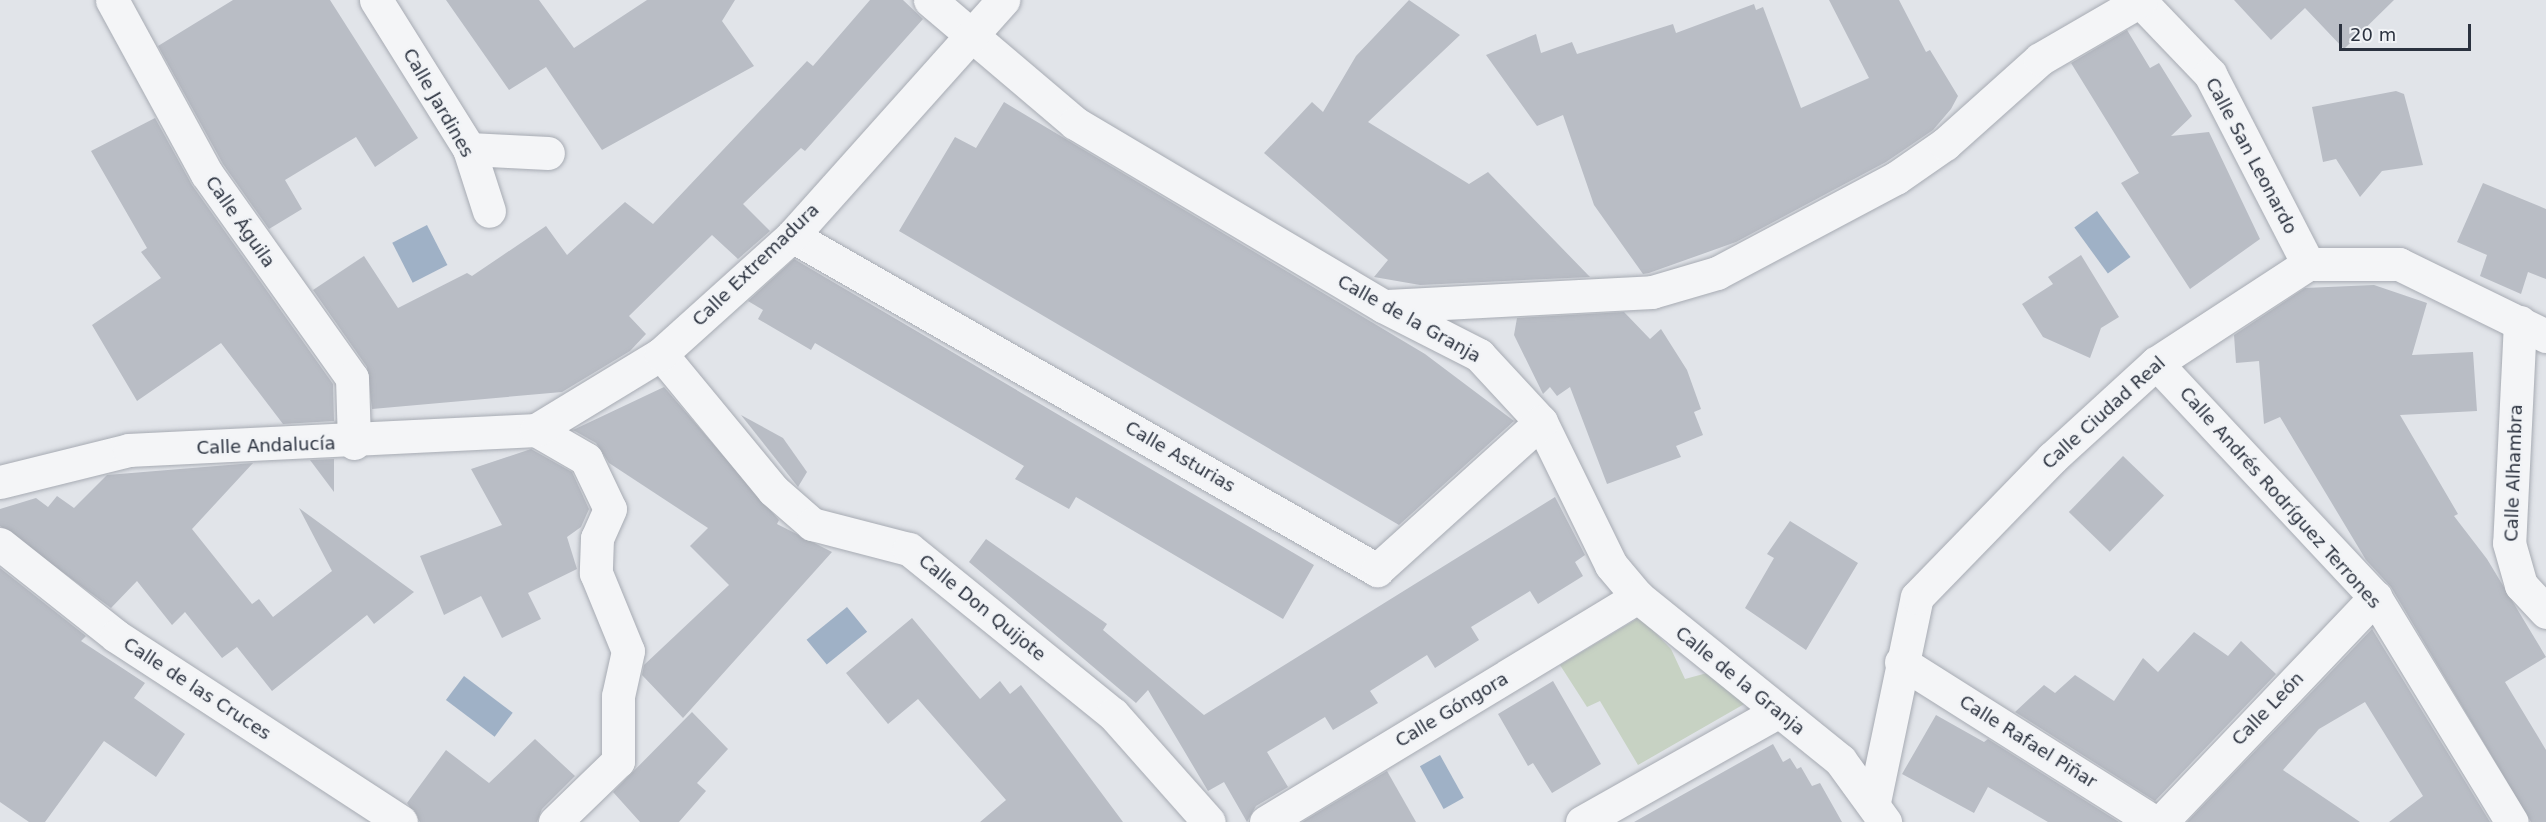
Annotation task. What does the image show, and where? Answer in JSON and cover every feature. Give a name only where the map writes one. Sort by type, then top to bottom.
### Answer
[{"type":"street","name":"Calle Águila","points":[[112,0],[207,174],[352,378],[354,442]]},
{"type":"street","name":"Calle Jardines","points":[[376,0],[469,149],[489,211]]},
{"type":"street","name":"Calle de la Granja","points":[[930,0],[970,38],[1075,123],[1383,306],[1479,355],[1541,422],[1611,565],[1638,597],[1777,712],[1840,760],[1880,812]]},
{"type":"street","points":[[970,38],[1003,0]]},
{"type":"street","points":[[1383,306],[1652,292],[1717,273],[1896,178],[1945,144],[2040,59],[2139,0]]},
{"type":"street","name":"Calle San Leonardo","points":[[2139,0],[2210,74],[2308,264]]},
{"type":"street","name":"Calle Extremadura","points":[[536,430],[661,354],[792,236],[970,38]]},
{"type":"street","points":[[469,149],[548,153]]},
{"type":"street","name":"Calle Asturias","points":[[792,236],[1377,570],[1541,422]]},
{"type":"street","points":[[2308,264],[2399,264],[2533,329]]},
{"type":"street","name":"Calle Ciudad Real","points":[[1880,812],[1901,662],[1917,597],[2052,458],[2156,363],[2308,264]]},
{"type":"street","name":"Calle Alhambra","points":[[2533,329],[2509,543],[2521,585],[2546,612]]},
{"type":"street","name":"Calle Don Quijote","points":[[661,354],[773,490],[812,525],[909,549],[1113,714],[1209,822]]},
{"type":"street","name":"Calle Andrés Rodríguez Terrones","points":[[2156,363],[2375,597],[2512,822]]},
{"type":"street","name":"Calle Andalucía","points":[[0,482],[129,450],[354,442],[536,430]]},
{"type":"street","points":[[536,430],[586,459],[610,509],[597,538],[596,573],[628,651],[618,696],[618,761],[555,822]]},
{"type":"street","name":"Calle de las Cruces","points":[[0,544],[116,636],[401,822]]},
{"type":"street","name":"Calle Góngora","points":[[1266,822],[1638,597]]},
{"type":"street","name":"Calle León","points":[[2161,822],[2375,597]]},
{"type":"street","name":"Calle Rafael Piñar","points":[[1901,662],[2154,822]]},
{"type":"street","points":[[1582,822],[1777,712]]},
{"type":"green space","points":[[1640,617],[1671,649],[1685,679],[1707,673],[1746,703],[1638,765],[1600,701],[1587,707],[1560,665]]},
{"type":"water","points":[[2097,211],[2131,257],[2108,274],[2074,227]]},
{"type":"water","points":[[427,225],[447,265],[413,283],[392,243]]},
{"type":"water","points":[[847,607],[867,632],[827,665],[807,640]]},
{"type":"water","points":[[464,676],[513,713],[495,737],[446,700]]},
{"type":"water","points":[[1440,755],[1464,798],[1444,809],[1420,766]]},
{"type":"building","points":[[233,0],[330,0],[418,138],[375,167],[356,137],[285,180],[302,209],[269,229],[223,164],[158,46]]},
{"type":"building","points":[[446,0],[539,0],[574,48],[647,0],[735,0],[722,21],[754,66],[602,150],[546,67],[509,90]]},
{"type":"building","points":[[870,0],[903,0],[923,19],[805,151],[801,148],[743,204],[770,231],[738,259],[712,235],[629,316],[646,334],[630,351],[562,392],[372,409],[367,367],[313,290],[364,256],[398,308],[467,273],[472,276],[546,226],[567,255],[625,202],[653,224],[807,61],[813,66]]},
{"type":"building","points":[[1409,0],[1460,35],[1368,122],[1469,184],[1488,172],[1590,277],[1420,285],[1374,277],[1388,260],[1264,153],[1312,102],[1323,112],[1356,56]]},
{"type":"building","points":[[1829,0],[1899,0],[1926,52],[1930,50],[1958,96],[1951,109],[1933,130],[1886,162],[1736,242],[1643,274],[1594,205],[1563,115],[1537,126],[1486,55],[1536,34],[1541,53],[1572,42],[1577,54],[1673,24],[1676,33],[1754,4],[1756,10],[1763,7],[1801,108],[1869,78]]},
{"type":"building","points":[[2234,0],[2394,0],[2344,49],[2305,8],[2271,40]]},
{"type":"building","points":[[2127,30],[2150,68],[2159,63],[2192,116],[2171,136],[2209,132],[2260,239],[2190,289],[2121,183],[2139,173],[2071,63]]},
{"type":"building","points":[[2396,91],[2404,94],[2423,165],[2382,171],[2360,197],[2336,159],[2323,162],[2312,107]]},
{"type":"building","points":[[1004,102],[1425,354],[1514,421],[1399,525],[899,231],[955,137],[976,148]]},
{"type":"building","points":[[155,118],[192,185],[333,384],[334,421],[283,424],[221,343],[137,401],[92,325],[161,278],[141,252],[147,248],[91,151]]},
{"type":"building","points":[[2483,183],[2546,209],[2546,279],[2528,272],[2521,294],[2480,276],[2487,255],[2457,242]]},
{"type":"building","points":[[2081,255],[2119,317],[2101,328],[2090,358],[2043,337],[2022,304],[2053,284],[2048,277]]},
{"type":"building","points":[[794,259],[1314,565],[1283,619],[1076,497],[1069,509],[1015,479],[1024,466],[815,343],[811,350],[758,319],[763,310],[748,301]]},
{"type":"building","points":[[2374,285],[2427,303],[2412,355],[2473,352],[2477,411],[2400,415],[2458,514],[2454,516],[2487,559],[2546,657],[2505,682],[2546,750],[2546,822],[2531,822],[2391,587],[2366,560],[2280,417],[2264,424],[2259,361],[2236,363],[2234,335],[2305,288]]},
{"type":"building","points":[[1624,312],[1650,339],[1661,329],[1687,370],[1701,409],[1694,412],[1703,435],[1676,446],[1681,457],[1607,484],[1570,387],[1557,396],[1550,387],[1543,394],[1514,335],[1517,318]]},
{"type":"building","points":[[664,387],[779,520],[777,524],[832,552],[683,718],[642,675],[644,665],[729,585],[690,546],[708,528],[609,463],[596,443],[573,430]]},
{"type":"building","points":[[741,415],[783,438],[807,472],[798,487]]},
{"type":"building","points":[[531,449],[572,472],[589,509],[581,527],[567,537],[577,569],[528,593],[541,619],[502,638],[481,596],[444,615],[420,556],[502,525],[471,469]]},
{"type":"building","points":[[2123,456],[2164,496],[2110,552],[2069,512]]},
{"type":"building","points":[[334,459],[334,492],[310,460]]},
{"type":"building","points":[[253,463],[192,529],[252,604],[259,599],[273,617],[332,571],[299,508],[414,592],[374,624],[367,615],[272,691],[237,647],[222,658],[185,612],[172,625],[137,581],[111,608],[0,526],[0,509],[36,498],[48,507],[57,496],[74,508],[107,475]]},
{"type":"building","points":[[1555,497],[1585,555],[1575,562],[1583,576],[1538,604],[1530,591],[1471,627],[1479,640],[1435,668],[1427,655],[1370,691],[1378,703],[1333,730],[1325,717],[1267,752],[1288,787],[1256,806],[1247,822],[1224,782],[1208,791],[1148,690],[1136,703],[969,562],[986,539],[1107,624],[1103,630],[1204,715]]},
{"type":"building","points":[[1790,521],[1858,563],[1806,650],[1745,608],[1774,558],[1767,554]]},
{"type":"building","points":[[0,568],[86,636],[81,641],[145,683],[134,698],[185,734],[156,777],[104,741],[45,822],[29,822],[0,802]]},
{"type":"building","points":[[912,618],[980,699],[1000,681],[1010,694],[1021,685],[1123,822],[980,822],[1006,800],[918,699],[888,724],[846,673]]},
{"type":"building","points":[[2372,629],[2490,822],[2389,822],[2423,796],[2365,702],[2319,729],[2283,770],[2360,822],[2187,822]]},
{"type":"building","points":[[2194,632],[2228,656],[2241,641],[2276,674],[2155,801],[2015,712],[2044,685],[2055,693],[2075,675],[2114,701],[2143,658],[2158,672]]},
{"type":"building","points":[[1553,681],[1601,764],[1552,793],[1533,763],[1528,766],[1498,714]]},
{"type":"building","points":[[692,712],[728,749],[697,783],[706,791],[679,822],[640,822],[613,792]]},
{"type":"building","points":[[1936,715],[1984,742],[1988,739],[2119,822],[2048,822],[1988,787],[1974,813],[1902,774]]},
{"type":"building","points":[[535,739],[575,776],[542,809],[537,822],[420,822],[407,803],[446,750],[489,783]]},
{"type":"building","points":[[1773,744],[1783,762],[1790,758],[1797,769],[1801,767],[1812,786],[1820,783],[1842,822],[1634,822]]},
{"type":"building","points":[[1387,771],[1416,822],[1302,822]]}]
